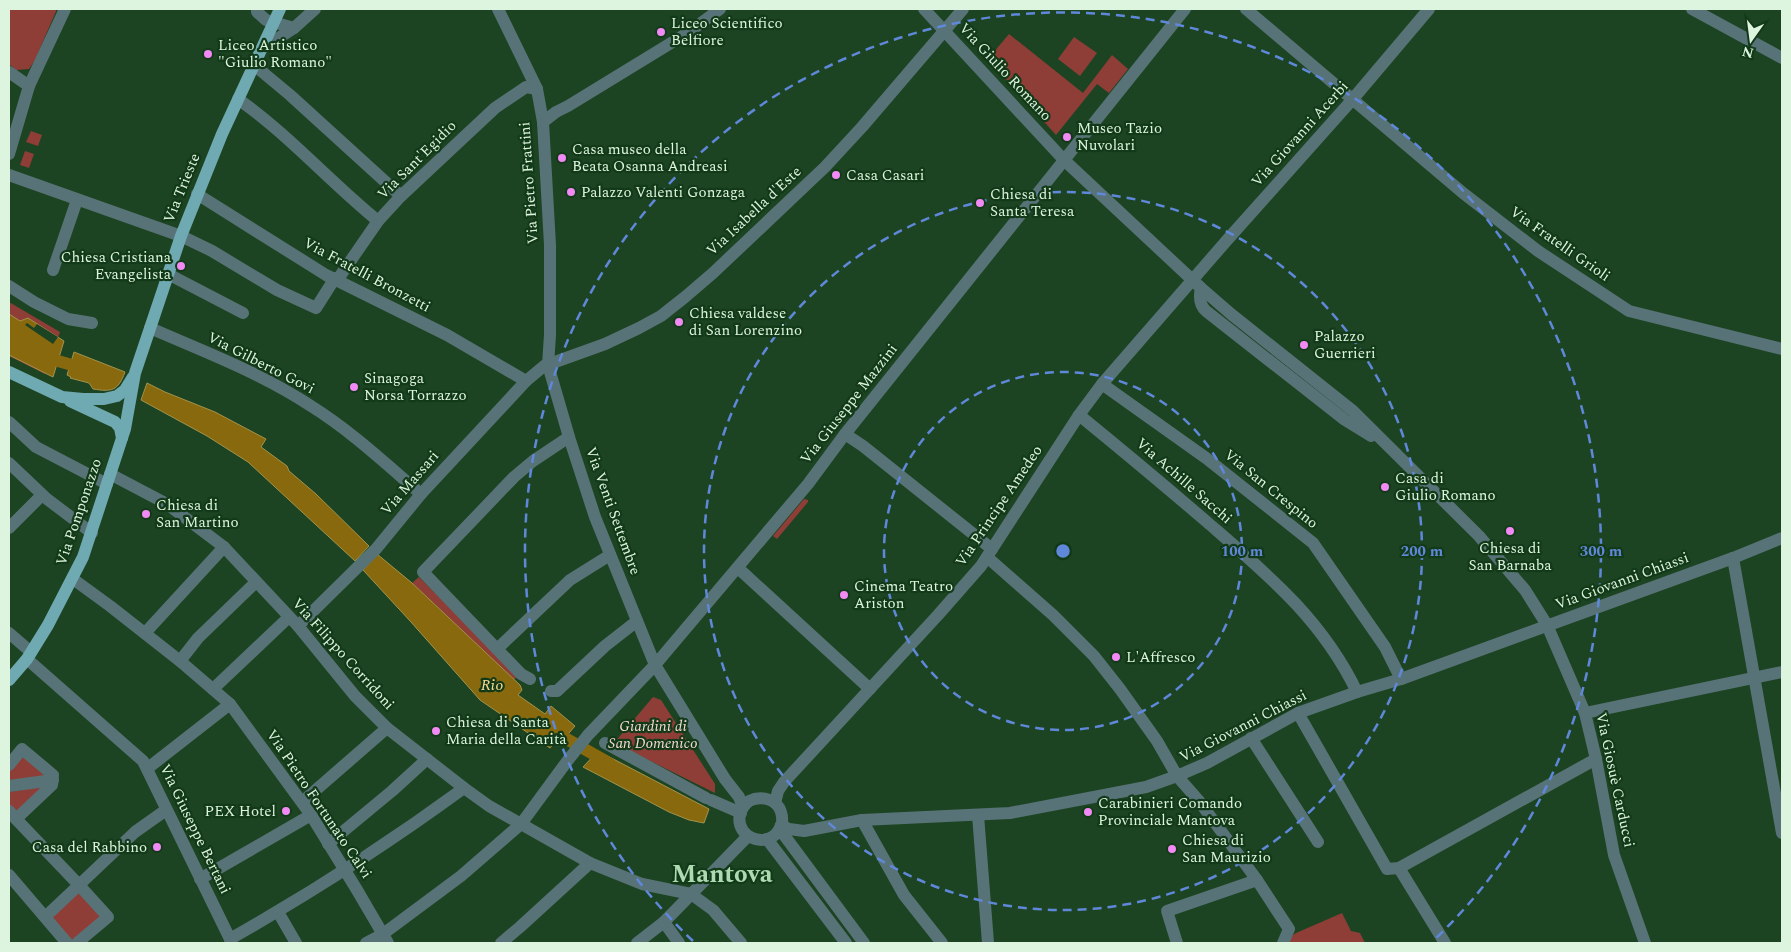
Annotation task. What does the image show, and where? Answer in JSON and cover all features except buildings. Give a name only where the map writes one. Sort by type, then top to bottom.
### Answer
[{"type":"main road","name":"Via Trieste","points":[[132,398],[135,373],[181,236],[238,99],[280,9]]},
{"type":"main road","points":[[9,372],[115,422],[120,428],[122,438]]},
{"type":"main road","name":"Via Trieste","points":[[62,397],[83,399],[113,398],[123,392],[135,373]]},
{"type":"main road","name":"Via Pomponazzo","points":[[9,680],[29,655],[73,579],[92,533],[122,438],[132,398]]},
{"type":"street","points":[[9,154],[29,86],[65,9]]},
{"type":"street","points":[[263,48],[294,28],[316,9]]},
{"type":"street","name":"Via Pietro Frattini","points":[[498,9],[537,90],[543,122],[550,245],[550,336],[548,365]]},
{"type":"street","points":[[543,122],[556,112],[688,32],[720,9]]},
{"type":"street","name":"Via Giulio Romano","points":[[924,9],[1064,160],[1231,314],[1353,411],[1392,449]]},
{"type":"street","name":"Via Isabella d'Este","points":[[548,365],[632,332],[661,316],[685,297],[825,167],[862,128],[963,9]]},
{"type":"street","name":"Via Giuseppe Mazzini","points":[[366,943],[385,938],[521,824],[588,735],[656,665],[808,484],[845,434],[1185,9]]},
{"type":"street","name":"Via Fratelli Grioli","points":[[1246,9],[1463,194],[1538,251],[1629,311],[1782,349]]},
{"type":"street","name":"Via Giovanni Acerbi","points":[[1197,284],[1430,9]]},
{"type":"street","points":[[1692,9],[1782,58]]},
{"type":"street","points":[[255,10],[266,20],[294,28]]},
{"type":"street","points":[[254,65],[290,95],[401,196]]},
{"type":"street","points":[[9,72],[29,86]]},
{"type":"street","name":"Via Sant'Egidio","points":[[181,236],[212,251],[278,290],[316,308],[378,221],[401,196],[495,108],[526,87],[537,90]]},
{"type":"street","points":[[238,99],[278,129],[378,221]]},
{"type":"street","points":[[9,176],[181,236]]},
{"type":"street","name":"Via Fratelli Bronzetti","points":[[197,194],[256,232],[337,279],[447,335],[526,380]]},
{"type":"street","points":[[53,270],[78,200]]},
{"type":"street","points":[[168,274],[243,313]]},
{"type":"street","name":"Via Principe Amedeo","points":[[775,803],[781,786],[938,616],[990,553],[1079,415],[1102,384],[1197,284]]},
{"type":"street","points":[[9,286],[34,302],[68,319],[92,324]]},
{"type":"street","name":"Via Gilberto Govi","points":[[150,328],[264,378],[310,405],[350,432],[421,494]]},
{"type":"street","name":"Via Massari","points":[[213,689],[360,566],[421,494],[526,380],[540,368],[548,365]]},
{"type":"street","name":"Via Venti Settembre","points":[[548,365],[568,437],[595,517],[656,665],[739,797],[742,810]]},
{"type":"street","name":"Via San Crespino","points":[[1102,384],[1206,458],[1312,543],[1385,647],[1401,679]]},
{"type":"street","name":"Via Achille Sacchi","points":[[1079,415],[1256,565],[1294,601],[1342,661],[1357,692]]},
{"type":"street","name":"Via Filippo Corridoni","points":[[9,422],[36,447],[166,504],[224,547],[294,622],[355,696],[387,728],[464,788],[521,824],[590,863],[642,884],[691,894]]},
{"type":"street","points":[[845,434],[863,446],[990,553],[1094,656],[1157,741],[1178,776],[1199,801],[1257,880],[1289,929],[1283,943]]},
{"type":"street","points":[[530,679],[521,674],[423,572],[514,477],[533,461],[568,437]]},
{"type":"street","name":"Via Giosuè Carducci","points":[[1392,449],[1479,536],[1524,590],[1547,625],[1585,713],[1596,759],[1614,855],[1645,943]]},
{"type":"street","points":[[9,463],[42,495],[92,533]]},
{"type":"street","points":[[9,528],[42,495]]},
{"type":"street","name":"Via Giovanni Chiassi","points":[[781,825],[794,830],[814,830],[862,820],[1010,813],[1146,787],[1207,763],[1298,713],[1401,679],[1733,558],[1782,538]]},
{"type":"street","points":[[145,633],[224,547]]},
{"type":"street","points":[[497,649],[570,580],[610,555]]},
{"type":"street","points":[[1733,558],[1782,833]]},
{"type":"street","points":[[738,568],[870,689]]},
{"type":"street","name":"Via Pietro Fortunato Calvi","points":[[73,579],[145,633],[230,704],[311,815],[385,938]]},
{"type":"street","points":[[180,661],[198,638],[256,582]]},
{"type":"street","points":[[552,691],[557,691],[605,646],[637,621]]},
{"type":"street","name":"Via Giuseppe Bertani","points":[[9,633],[29,655],[137,754],[148,768],[166,810],[231,941]]},
{"type":"street","points":[[1585,713],[1782,672]]},
{"type":"street","points":[[148,768],[230,704]]},
{"type":"street","points":[[1298,713],[1387,869],[1399,868],[1596,759]]},
{"type":"street","points":[[302,802],[387,728]]},
{"type":"street","points":[[1251,738],[1318,842]]},
{"type":"street","points":[[605,743],[709,799],[742,810]]},
{"type":"street","points":[[9,765],[22,750],[53,775],[52,785],[12,815],[108,916],[77,943]]},
{"type":"street","points":[[328,844],[428,759]]},
{"type":"street","points":[[9,786],[53,780]]},
{"type":"street","points":[[231,941],[346,871],[406,831],[464,788]]},
{"type":"street","points":[[757,798],[765,798],[775,803],[781,811],[782,819],[775,835],[767,839],[756,840],[748,836],[740,825],[742,810],[747,803],[757,798]]},
{"type":"street","points":[[45,917],[135,832],[166,810]]},
{"type":"street","points":[[200,878],[311,815]]},
{"type":"street","points":[[978,815],[988,943]]},
{"type":"street","points":[[862,820],[904,895],[942,943]]},
{"type":"street","points":[[781,825],[784,835],[864,943]]},
{"type":"street","points":[[637,943],[679,908],[748,836]]},
{"type":"street","points":[[767,839],[846,943]]},
{"type":"street","points":[[501,943],[590,863]]},
{"type":"street","points":[[1399,868],[1445,943]]},
{"type":"street","points":[[9,875],[67,943]]},
{"type":"street","points":[[1177,943],[1167,911],[1257,880]]},
{"type":"street","points":[[691,894],[710,908],[741,943]]},
{"type":"street","points":[[278,912],[296,943]]},
{"type":"street","points":[[664,922],[679,943]]},
{"type":"green space","points":[[9,9],[57,9],[35,60],[29,69],[16,70],[9,64]]},
{"type":"green space","points":[[1009,34],[1083,93],[1112,55],[1128,69],[1109,93],[1097,84],[1056,135],[988,59]]},
{"type":"green space","points":[[1074,37],[1097,53],[1080,76],[1058,59]]},
{"type":"green space","points":[[31,131],[42,135],[38,146],[26,142]]},
{"type":"green space","points":[[25,151],[34,154],[29,168],[20,165]]},
{"type":"green space","points":[[9,302],[60,332],[45,374],[9,356]]},
{"type":"green space","points":[[804,499],[808,500],[808,502],[777,539],[773,536]]},
{"type":"green space","points":[[419,577],[518,675],[514,680],[412,583]]},
{"type":"green space","name":"Giardini di San Domenico","points":[[653,697],[661,700],[715,784],[715,793],[614,743]]},
{"type":"green space","points":[[22,753],[50,775],[9,783],[9,768]]},
{"type":"green space","points":[[48,786],[15,814],[9,807],[9,792]]},
{"type":"green space","points":[[80,891],[101,916],[72,941],[51,916]]},
{"type":"green space","points":[[1342,913],[1351,931],[1360,933],[1365,943],[1288,943],[1296,933]]},
{"type":"water","points":[[9,314],[20,321],[28,318],[64,341],[53,377],[9,355]]},
{"type":"water","points":[[74,352],[125,372],[120,383],[114,389],[100,390],[93,389],[89,383],[70,378],[67,375]]},
{"type":"water","points":[[147,383],[215,412],[266,439],[261,447],[287,466],[289,471],[316,494],[369,546],[355,561],[248,462],[207,436],[141,400]]},
{"type":"water","name":"Rio","points":[[377,554],[412,583],[520,685],[522,690],[518,695],[545,714],[551,706],[575,726],[558,746],[554,744],[550,748],[480,700],[363,570]]},
{"type":"water","points":[[598,751],[709,809],[704,823],[689,820],[669,812],[583,767]]},
{"type":"pier","points":[[27,323],[34,328],[37,324],[58,337],[53,344],[25,325]]},
{"type":"waterway","points":[[58,361],[86,369]]},
{"type":"waterway","name":"Rio","points":[[552,728],[565,738],[609,763]]},
{"type":"place","name":"Liceo Scientifico Belfiore","points":[[661,32]]},
{"type":"place","name":"Liceo Artistico \"Giulio Romano\"","points":[[208,54]]},
{"type":"place","name":"Museo Tazio Nuvolari","points":[[1067,137]]},
{"type":"place","name":"Casa museo della Beata Osanna Andreasi","points":[[562,158]]},
{"type":"place","name":"Casa Casari","points":[[836,175]]},
{"type":"place","name":"Palazzo Valenti Gonzaga","points":[[571,192]]},
{"type":"place","name":"Chiesa di Santa Teresa","points":[[980,203]]},
{"type":"place","name":"Chiesa Cristiana Evangelista","points":[[181,266]]},
{"type":"place","name":"Chiesa valdese di San Lorenzino","points":[[679,322]]},
{"type":"place","name":"Palazzo Guerrieri","points":[[1304,345]]},
{"type":"place","name":"Sinagoga Norsa Torrazzo","points":[[354,387]]},
{"type":"place","name":"Casa di Giulio Romano","points":[[1385,487]]},
{"type":"place","name":"Chiesa di San Martino","points":[[146,514]]},
{"type":"place","name":"Chiesa di San Barnaba","points":[[1510,531]]},
{"type":"place","name":"Cinema Teatro Ariston","points":[[844,595]]},
{"type":"place","name":"L'Affresco","points":[[1116,657]]},
{"type":"place","name":"Chiesa di Santa Maria della Carità","points":[[436,731]]},
{"type":"place","name":"PEX Hotel","points":[[286,811]]},
{"type":"place","name":"Carabinieri Comando Provinciale Mantova","points":[[1088,812]]},
{"type":"place","name":"Casa del Rabbino","points":[[157,847]]},
{"type":"place","name":"Chiesa di San Maurizio","points":[[1172,849]]},
{"type":"district","name":"Mantova","points":[[722,875]]}]
